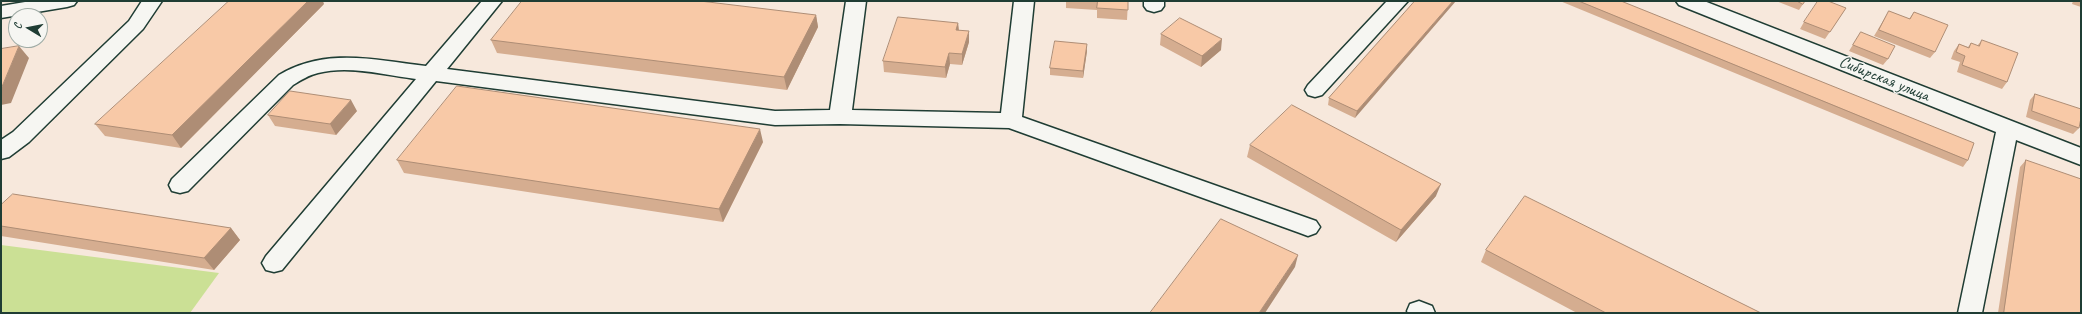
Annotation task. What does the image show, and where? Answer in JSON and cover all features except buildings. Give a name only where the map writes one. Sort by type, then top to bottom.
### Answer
[{"type":"street","points":[[1,12],[67,1]]},
{"type":"street","points":[[1,151],[21,137],[136,25],[152,1]]},
{"type":"street","points":[[274,263],[492,1]]},
{"type":"street","points":[[840,116],[856,1]]},
{"type":"street","points":[[1011,121],[1024,1]]},
{"type":"street","points":[[1315,90],[1398,1]]},
{"type":"street","name":"Сибирская улица","points":[[1686,1],[2081,157]]},
{"type":"street","points":[[180,185],[286,80],[299,72],[316,66],[335,64],[432,74],[775,118],[840,116],[1011,121],[1308,227]]},
{"type":"street","points":[[1970,313],[2008,128]]},
{"type":"green space","points":[[1,245],[219,273],[190,313],[1,313]]}]
